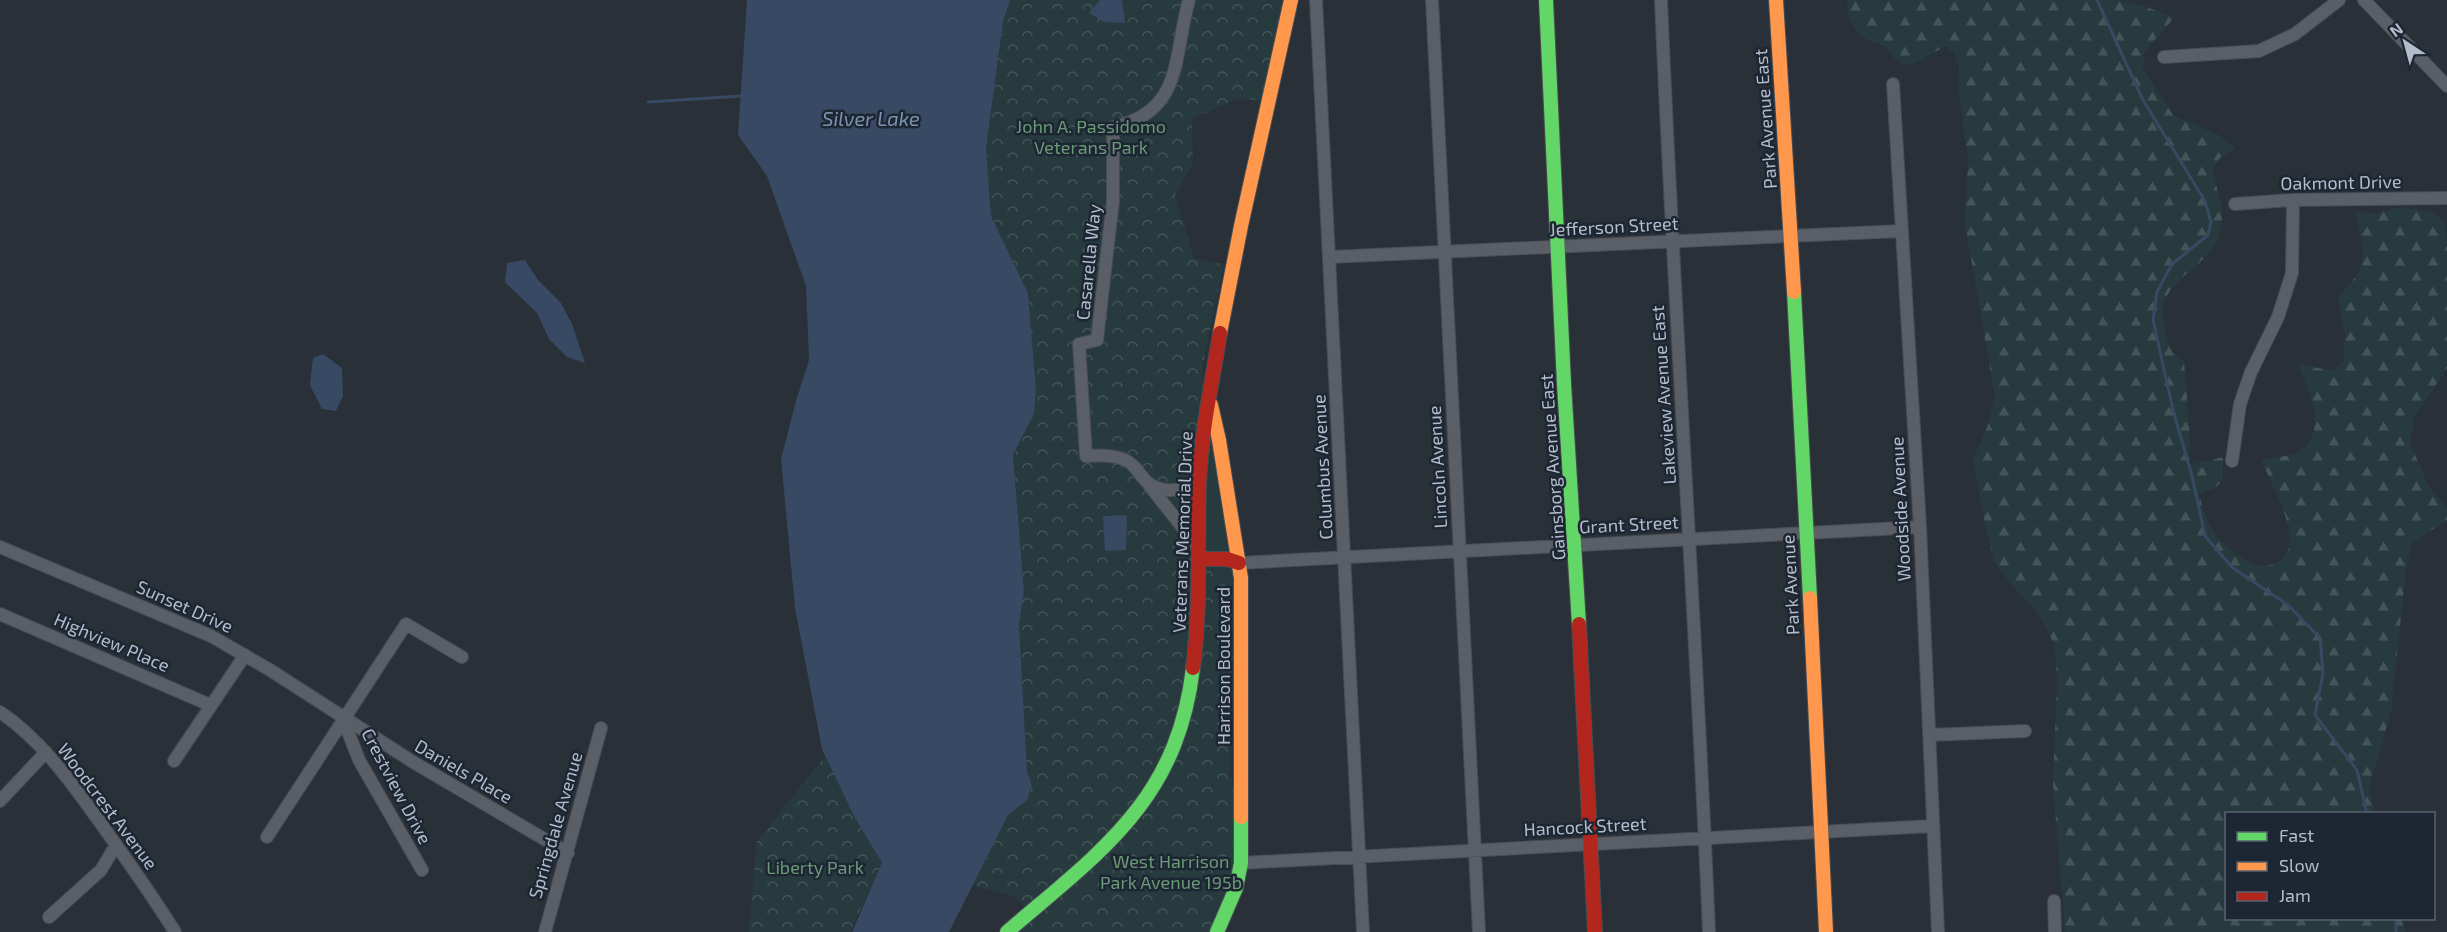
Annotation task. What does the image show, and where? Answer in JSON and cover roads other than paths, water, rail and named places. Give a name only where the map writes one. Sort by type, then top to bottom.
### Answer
[{"type":"street","name":"Casarella Way","points":[[1146,482],[1138,469],[1121,458],[1086,456],[1079,344],[1097,340],[1113,201],[1113,127],[1129,124],[1148,114],[1163,98],[1172,81],[1189,0]]},
{"type":"street","name":"Veterans Memorial Drive","points":[[1007,932],[1126,823],[1158,784],[1178,742],[1192,686],[1202,442],[1224,302],[1291,0]]},
{"type":"street","name":"Columbus Avenue","points":[[1316,0],[1363,932]]},
{"type":"street","name":"Lincoln Avenue","points":[[1432,0],[1479,932]]},
{"type":"street","name":"Gainsborg Avenue East","points":[[1546,0],[1564,384],[1575,545],[1595,932]]},
{"type":"street","name":"Lakeview Avenue East","points":[[1661,0],[1671,241],[1690,539],[1709,932]]},
{"type":"street","name":"Park Avenue East","points":[[1776,0],[1790,236]]},
{"type":"street","points":[[2164,57],[2259,51],[2295,34],[2339,0]]},
{"type":"street","points":[[2364,0],[2447,86]]},
{"type":"street","name":"Woodside Avenue","points":[[1893,84],[1920,526],[1938,932]]},
{"type":"street","name":"Oakmont Drive","points":[[2235,204],[2293,200],[2447,198]]},
{"type":"street","points":[[2232,461],[2240,404],[2251,372],[2278,317],[2292,273],[2293,200]]},
{"type":"street","name":"Jefferson Street","points":[[1330,257],[1901,231]]},
{"type":"street","name":"Park Avenue","points":[[1790,236],[1799,365],[1805,533],[1826,932]]},
{"type":"street","name":"Harrison Boulevard","points":[[1209,399],[1219,440],[1241,578],[1241,862],[1236,888],[1217,932]]},
{"type":"street","points":[[1146,482],[1162,489],[1172,490],[1199,485]]},
{"type":"street","points":[[1146,482],[1198,553]]},
{"type":"street","name":"Grant Street","points":[[1198,553],[1239,563],[1920,526]]},
{"type":"street","name":"Sunset Drive","points":[[0,547],[212,636],[270,669],[343,719]]},
{"type":"street","name":"Highview Place","points":[[0,614],[210,705]]},
{"type":"street","name":"Crestview Drive","points":[[267,837],[406,624],[462,657]]},
{"type":"street","points":[[174,761],[245,655]]},
{"type":"street","name":"Woodcrest Avenue","points":[[0,712],[46,752],[63,771],[150,892],[175,932]]},
{"type":"street","name":"Crestview Drive","points":[[343,719],[359,760],[422,870]]},
{"type":"street","name":"Daniels Place","points":[[343,719],[568,853]]},
{"type":"street","name":"Springdale Avenue","points":[[545,932],[601,728]]},
{"type":"street","points":[[1930,735],[2025,731]]},
{"type":"street","points":[[0,801],[46,752]]},
{"type":"street","name":"Hancock Street","points":[[1241,862],[1932,825]]},
{"type":"street","points":[[49,917],[101,870],[116,845]]},
{"type":"street","points":[[2054,902],[2055,932]]},
{"type":"water","name":"Silver Lake","points":[[747,0],[1010,0],[1003,22],[986,149],[991,216],[1028,293],[1036,390],[1034,414],[1013,454],[1024,592],[1019,625],[1027,772],[1032,785],[1027,800],[1008,815],[949,932],[852,932],[882,863],[854,816],[822,749],[795,608],[781,459],[809,360],[806,286],[767,176],[738,135]]},
{"type":"water","points":[[1100,0],[1122,0],[1125,23],[1104,22],[1089,13]]},
{"type":"water","points":[[525,260],[538,280],[561,303],[572,324],[585,363],[567,357],[549,339],[537,313],[505,282],[507,263]]},
{"type":"water","points":[[323,354],[342,368],[343,396],[336,411],[322,409],[310,385],[313,358]]},
{"type":"water","points":[[1127,515],[1126,550],[1105,551],[1103,516]]},
{"type":"waterway","points":[[2097,0],[2143,100],[2205,201],[2211,222],[2208,235],[2172,264],[2157,292],[2153,320],[2205,536],[2233,568],[2288,605],[2320,638],[2323,673],[2315,715],[2357,770],[2367,812]]},
{"type":"waterway","points":[[648,102],[741,96]]},
{"type":"waterway","points":[[2396,920],[2396,932]]},
{"type":"park label","name":"John A. Passidomo Veterans Park","points":[[1091,136]]},
{"type":"park label","name":"Liberty Park","points":[[815,867]]},
{"type":"park label","name":"West Harrison Park Avenue 195b","points":[[1171,871]]}]
